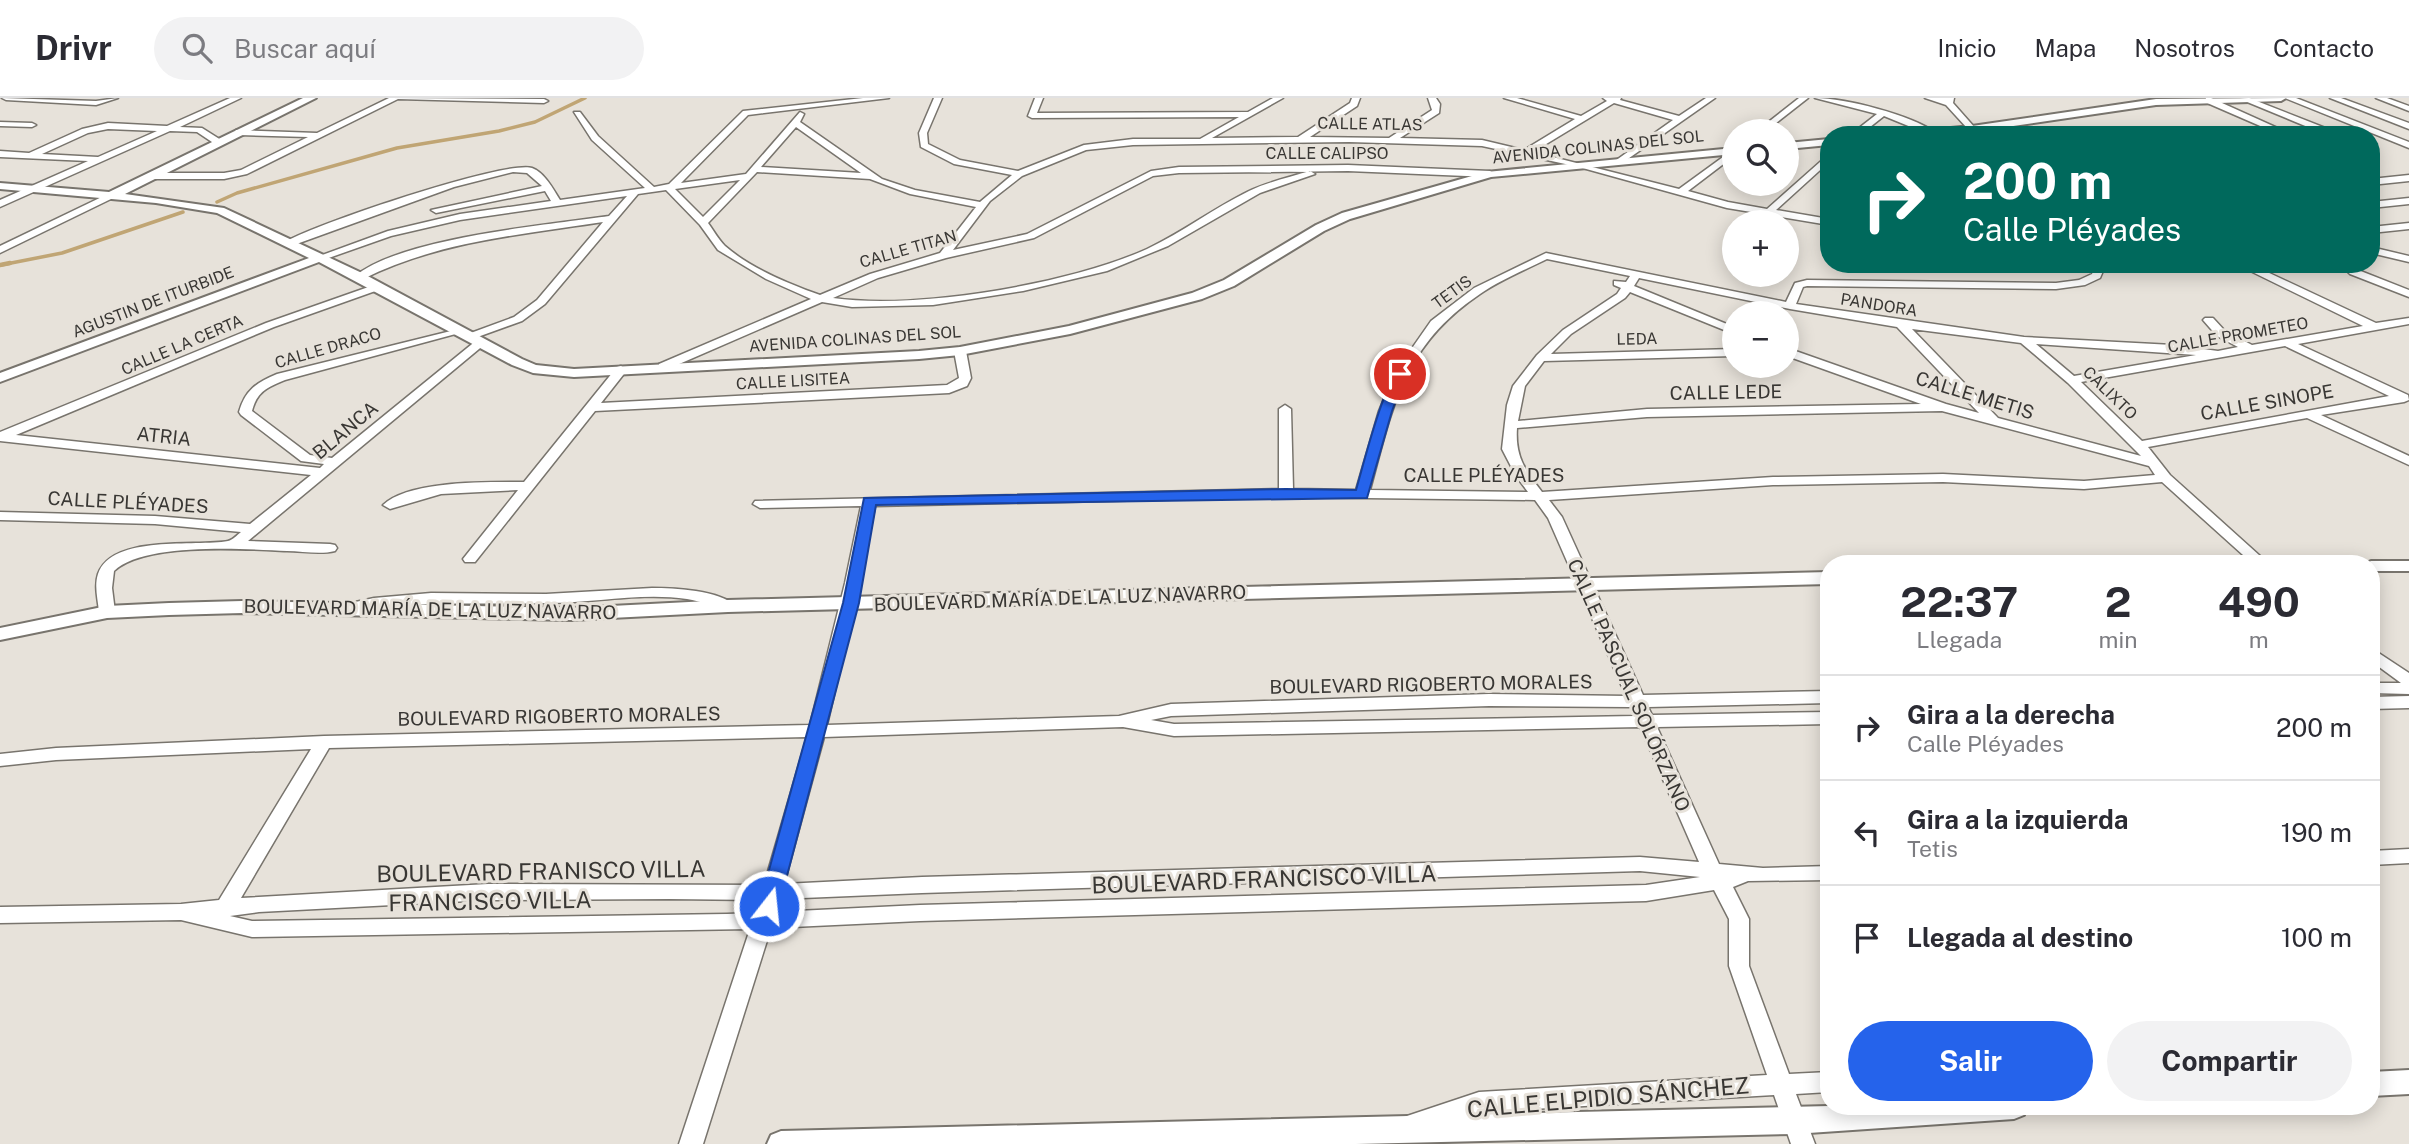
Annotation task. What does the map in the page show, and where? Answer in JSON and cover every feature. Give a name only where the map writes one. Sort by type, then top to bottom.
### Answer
[{"type":"street","points":[[6,98],[101,103],[114,98]]},
{"type":"street","points":[[0,204],[237,98]]},
{"type":"street","points":[[0,250],[311,98]]},
{"type":"street","points":[[152,176],[237,174],[398,98],[544,101]]},
{"type":"street","points":[[670,189],[746,113],[885,98]]},
{"type":"street","points":[[938,98],[923,133],[924,145],[930,151],[957,162],[1019,174]]},
{"type":"street","points":[[1039,98],[1032,116],[1210,110],[1250,114]]},
{"type":"street","points":[[1201,141],[1279,98]]},
{"type":"street","points":[[1299,140],[1354,104],[1356,98]]},
{"type":"street","points":[[1391,140],[1436,111],[1437,107],[1432,98]]},
{"type":"street","points":[[1508,98],[1583,119]]},
{"type":"street","points":[[1619,161],[1711,98]]},
{"type":"street","points":[[1777,119],[1804,98]]},
{"type":"street","points":[[1819,98],[1883,113],[1916,126]]},
{"type":"street","points":[[1929,98],[1950,100],[1964,126]]},
{"type":"street","points":[[2002,126],[2174,99],[2281,98]]},
{"type":"street","points":[[2289,98],[2361,126]]},
{"type":"street","points":[[2334,98],[2409,127]]},
{"type":"street","points":[[2380,98],[2409,109]]},
{"type":"street","points":[[1526,152],[1613,99],[1643,111],[1679,119]]},
{"type":"street","points":[[2244,99],[2312,126]]},
{"type":"street","points":[[2208,100],[2268,126]]},
{"type":"street","points":[[703,223],[795,123],[802,108]]},
{"type":"street","points":[[1866,126],[1883,113]]},
{"type":"street","points":[[577,114],[595,138],[654,191]]},
{"type":"street","points":[[2330,114],[2392,120]]},
{"type":"street","points":[[795,123],[869,176],[914,192],[982,205]]},
{"type":"street","points":[[0,124],[32,125]]},
{"type":"street","points":[[29,156],[85,131],[108,126],[206,132],[218,142]]},
{"type":"street","points":[[239,132],[316,135]]},
{"type":"street","points":[[2380,134],[2409,145]]},
{"type":"street","name":"CALLE ATLAS","points":[[944,255],[995,190],[1019,174],[1055,158],[1098,145],[1299,140],[1348,154],[1391,140],[1482,143],[1581,165],[1680,193],[1755,210]]},
{"type":"street","points":[[59,143],[59,157]]},
{"type":"street","points":[[1799,145],[1820,143]]},
{"type":"street","name":"AVENIDA COLINAS DEL SOL","points":[[0,186],[211,207],[359,277],[533,369],[574,373],[960,351],[1117,319],[1197,296],[1229,283],[1320,228],[1346,216],[1490,174],[1722,153]]},
{"type":"street","points":[[0,154],[103,159]]},
{"type":"street","name":"CALLE CALIPSO","points":[[1164,172],[1329,168],[1348,154],[1490,174]]},
{"type":"street","points":[[1680,193],[1722,161]]},
{"type":"street","points":[[1771,210],[1820,165]]},
{"type":"street","points":[[670,189],[703,223],[719,246],[733,257],[819,299],[898,303],[945,299],[1046,283],[1133,258],[1173,240],[1250,194],[1329,168]]},
{"type":"street","points":[[287,244],[499,171],[528,169],[548,188],[556,203]]},
{"type":"street","name":"CALLE TITAN","points":[[663,367],[898,267],[1030,236],[1151,174],[1164,172]]},
{"type":"street","points":[[318,258],[438,221],[670,189],[750,173],[869,176]]},
{"type":"street","points":[[2380,181],[2409,178]]},
{"type":"street","points":[[436,210],[548,188]]},
{"type":"street","name":"BLANCA","points":[[233,546],[336,462],[477,339],[541,302],[607,218],[634,194]]},
{"type":"street","points":[[2380,204],[2409,201]]},
{"type":"street","points":[[1809,219],[1820,217]]},
{"type":"street","points":[[359,277],[389,262],[444,244],[607,218]]},
{"type":"street","name":"CALLE ATLAS","points":[[1799,218],[1820,221]]},
{"type":"street","points":[[2380,229],[2409,226]]},
{"type":"street","points":[[2380,252],[2409,259]]},
{"type":"street","name":"PANDORA","points":[[1542,257],[1554,255],[1632,281],[1758,301]]},
{"type":"street","name":"TETIS","points":[[1362,495],[1385,411],[1400,374],[1435,323],[1478,290],[1542,257]]},
{"type":"street","name":"AGUSTIN DE ITURBIDE","points":[[0,378],[318,258]]},
{"type":"street","points":[[1792,301],[1799,285],[1807,283],[2056,286],[2081,283],[2097,273]]},
{"type":"street","points":[[2260,273],[2375,327]]},
{"type":"street","points":[[2356,273],[2409,294]]},
{"type":"street","points":[[1632,281],[1722,325]]},
{"type":"street","name":"CALLE PASCUAL SOLÓRZANO","points":[[1632,281],[1621,296],[1567,332],[1541,358],[1519,386],[1509,449],[1514,462],[1555,517],[1715,876],[1731,899],[1739,919],[1739,966],[1799,1133]]},
{"type":"street","name":"CALLE LA CERTA","points":[[0,437],[270,325],[377,287]]},
{"type":"street","name":"PANDORA","points":[[1799,307],[2024,340],[2162,347],[2217,354]]},
{"type":"street","points":[[2209,320],[2220,333],[2250,349]]},
{"type":"street","name":"CALLE PROMETEO","points":[[2072,380],[2409,321]]},
{"type":"street","points":[[1900,324],[1996,422]]},
{"type":"street","name":"CALLE DRACO","points":[[336,462],[306,458],[258,423],[245,412],[249,397],[260,386],[302,370],[459,330]]},
{"type":"street","name":"CALIXTO","points":[[2024,340],[2072,380],[2139,445],[2165,478],[2252,555]]},
{"type":"street","points":[[2287,343],[2405,399]]},
{"type":"street","name":"CALLE LISITEA","points":[[592,407],[949,389],[963,383],[965,378],[960,351]]},
{"type":"street","name":"LEDA","points":[[1541,358],[1722,352]]},
{"type":"street","name":"CALLE METIS","points":[[1799,356],[1942,408],[2155,464]]},
{"type":"street","points":[[470,559],[621,370]]},
{"type":"street","name":"CALLE SINOPE","points":[[2139,445],[2405,399]]},
{"type":"street","name":"CALLE LEDE","points":[[1512,425],[1647,413],[1942,408]]},
{"type":"street","points":[[1285,409],[1286,493]]},
{"type":"street","points":[[2308,414],[2409,461]]},
{"type":"street","name":"ATRIA","points":[[0,437],[324,472]]},
{"type":"street","name":"CALLE PLÉYADES","points":[[760,504],[1286,493],[1540,496],[1773,481],[1943,478],[2084,485],[2165,478]]},
{"type":"street","points":[[390,505],[436,489],[528,486]]},
{"type":"street","points":[[691,1144],[773,892],[851,603],[869,501]]},
{"type":"street","name":"CALLE PLÉYADES","points":[[5,517],[155,520],[253,529]]},
{"type":"street","points":[[107,612],[103,582],[107,569],[119,557],[152,549],[233,546],[330,548]]},
{"type":"street","points":[[2380,566],[2409,566]]},
{"type":"street","name":"BOULEVARD MARÍA DE LA LUZ NAVARRO","points":[[0,634],[107,612],[242,607],[572,614],[728,606],[1820,578]]},
{"type":"street","points":[[2380,662],[2406,689]]},
{"type":"street","points":[[2380,688],[2406,689]]},
{"type":"street","points":[[2380,699],[2406,689]]},
{"type":"street","name":"BOULEVARD RIGOBERTO MORALES","points":[[1119,722],[1171,710],[1489,701],[1820,697]]},
{"type":"street","name":"BOULEVARD RIGOBERTO MORALES","points":[[0,760],[56,754],[324,742],[817,732],[1119,722],[1174,730],[1820,718]]},
{"type":"street","points":[[0,915],[181,912],[221,914],[324,742]]},
{"type":"street","points":[[2380,858],[2409,856]]},
{"type":"street","name":"BOULEVARD FRANCISCO VILLA","points":[[773,892],[922,885],[1640,864],[1715,876],[1820,873]]},
{"type":"street","name":"BOULEVARD FRANCISCO VILLA","points":[[764,921],[920,913],[1646,894],[1715,876]]},
{"type":"street","points":[[920,913],[922,885]]},
{"type":"street","name":"BOULEVARD FRANISCO VILLA","points":[[221,914],[488,892],[773,892]]},
{"type":"street","name":"FRANCISCO VILLA","points":[[221,914],[252,929],[764,921]]},
{"type":"street","name":"CALLE ELPIDIO SÁNCHEZ","points":[[1392,1132],[1432,1115],[1479,1102],[1820,1082]]},
{"type":"street","points":[[2380,1084],[2409,1082]]},
{"type":"street","name":"CALLE ELPIDIO SÁNCHEZ","points":[[780,1144],[1392,1132],[1799,1133],[1942,1115]]},
{"type":"waterway","points":[[217,202],[237,193],[397,148],[499,131],[535,122],[585,98]]},
{"type":"waterway","points":[[1,265],[62,253],[183,212]]},
{"type":"waterway","points":[[0,265],[10,263]]},
{"type":"route","points":[[769,906],[851,603],[869,501],[1286,493],[1362,495],[1385,411],[1400,374]]}]
